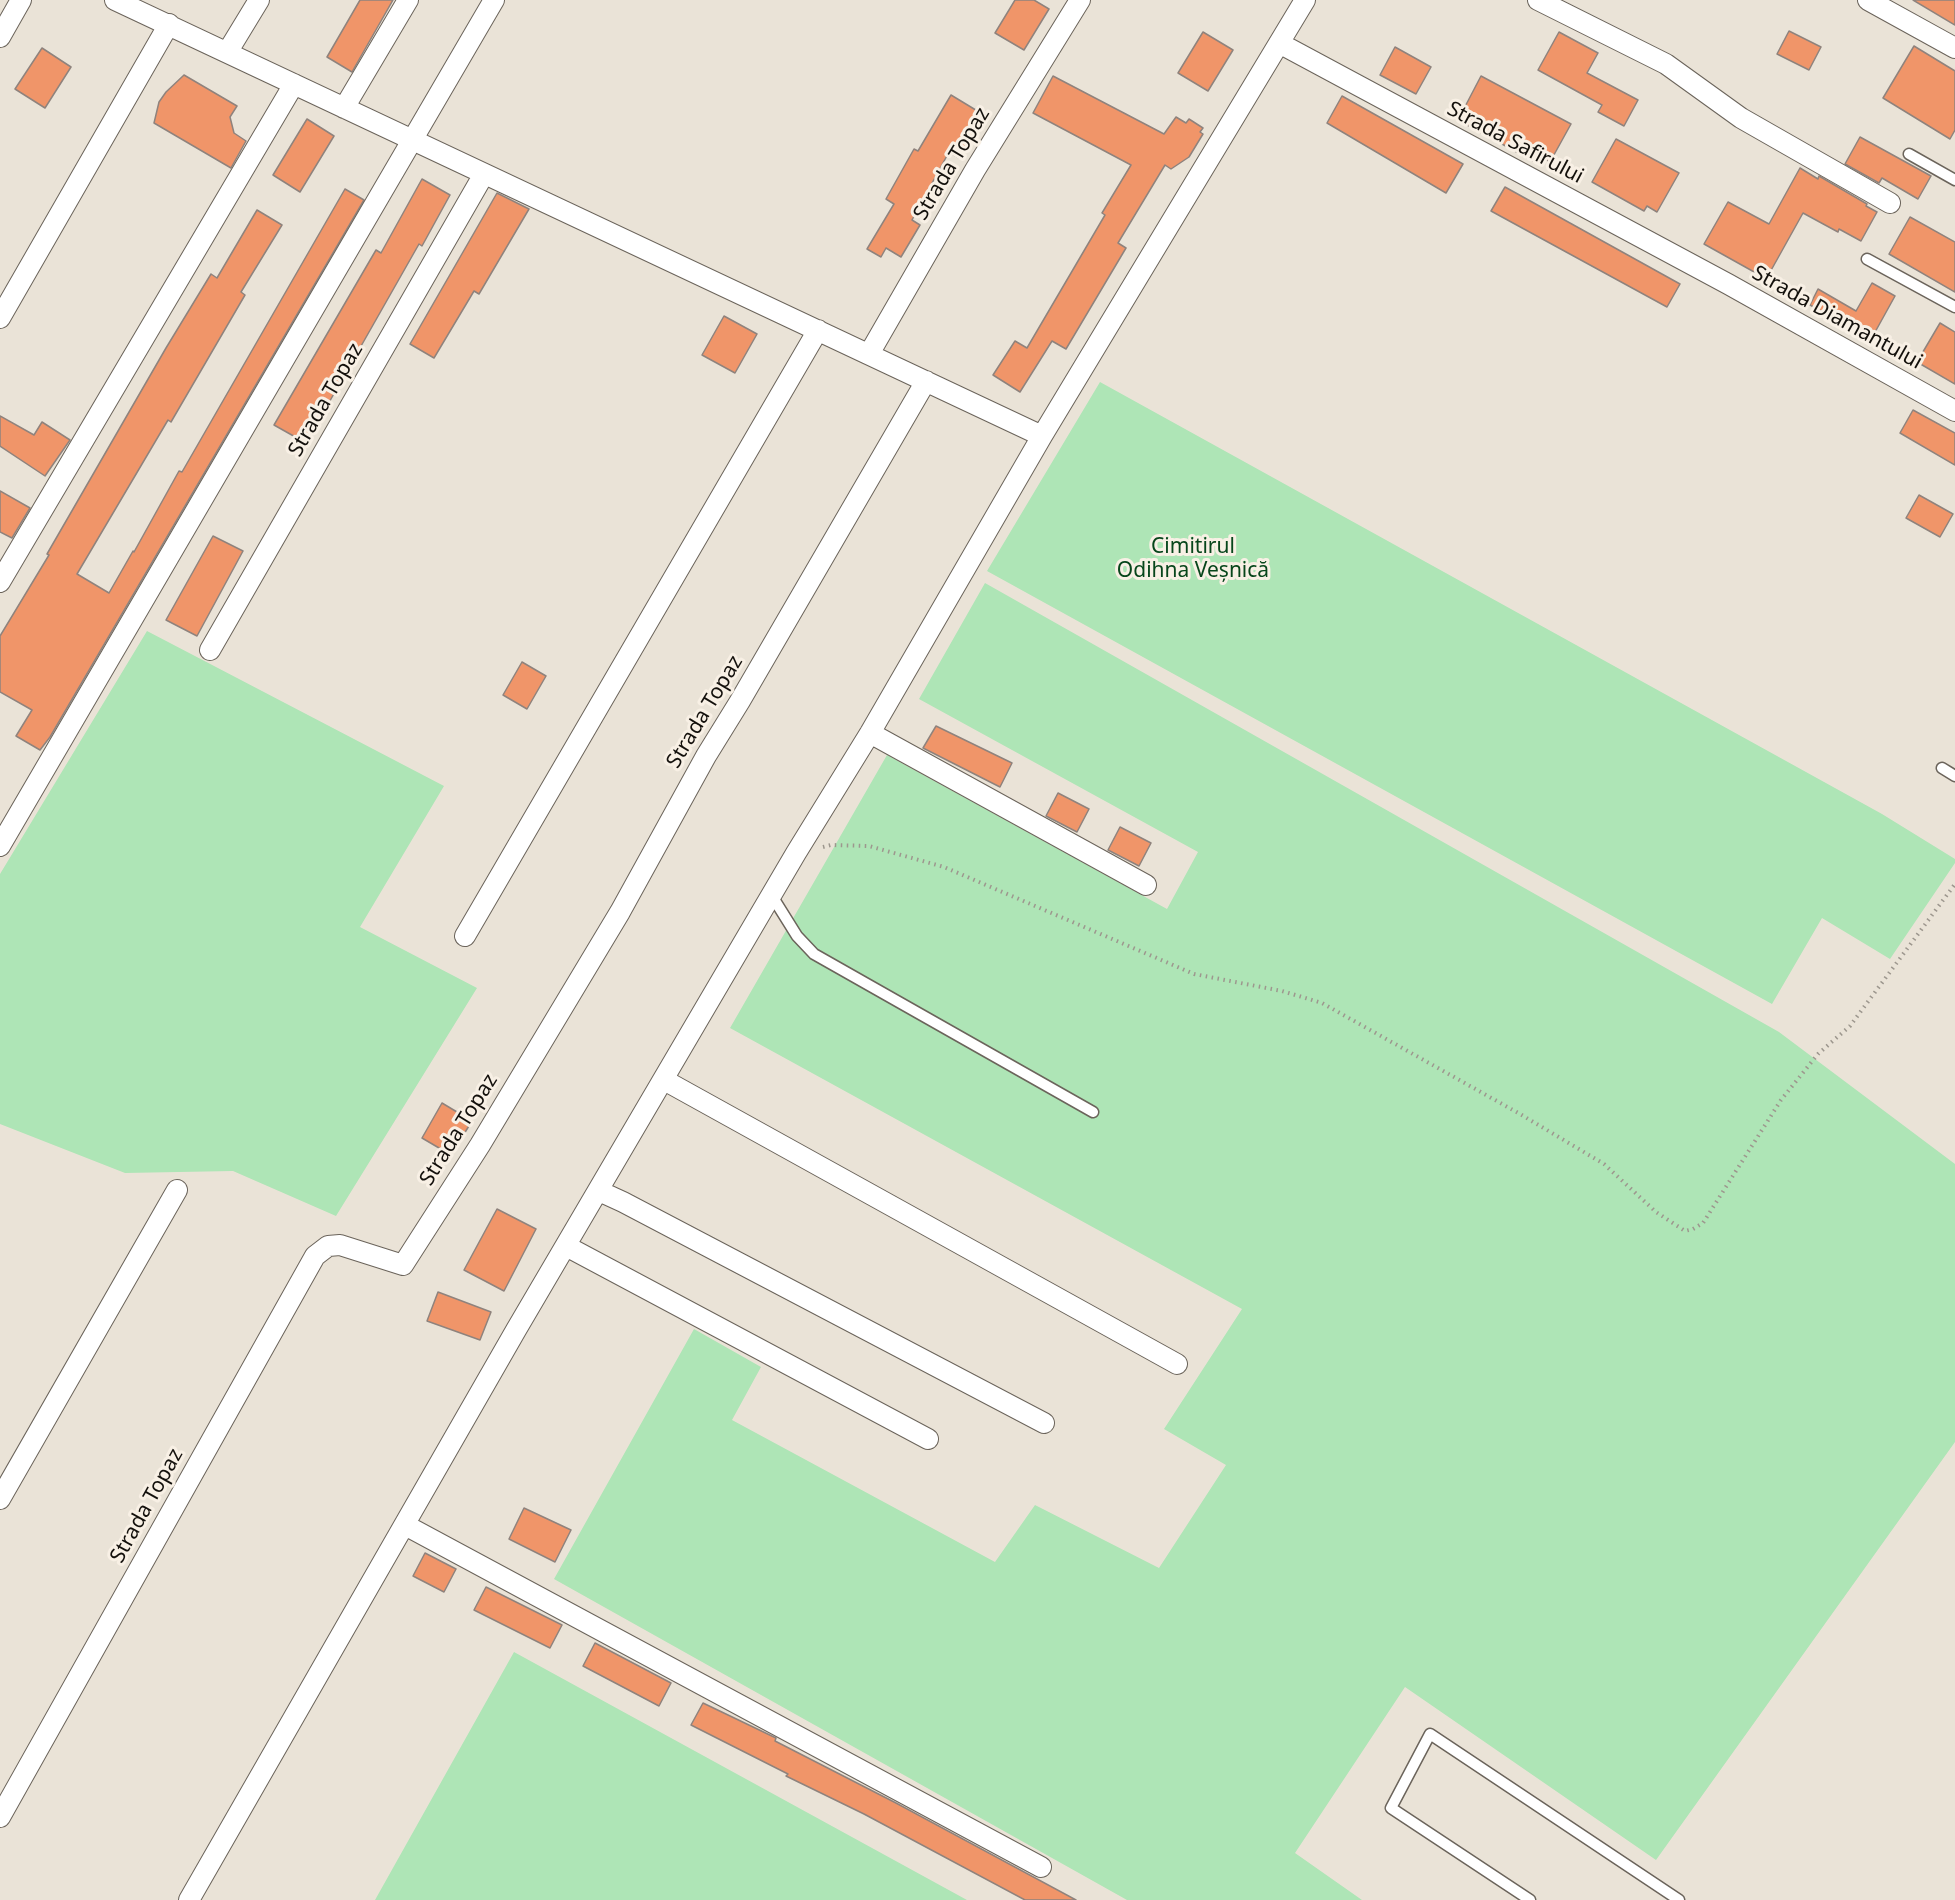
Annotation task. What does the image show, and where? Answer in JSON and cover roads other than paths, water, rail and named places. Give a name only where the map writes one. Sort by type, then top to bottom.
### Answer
[{"type":"street","points":[[0,37],[21,0]]},
{"type":"street","points":[[115,0],[228,51],[344,108],[1042,436]]},
{"type":"street","points":[[228,51],[259,0]]},
{"type":"street","points":[[344,108],[408,0]]},
{"type":"street","points":[[0,846],[494,0]]},
{"type":"street","name":"Strada Topaz","points":[[869,354],[975,170],[1080,0]]},
{"type":"street","points":[[189,1900],[566,1246],[796,853],[870,733],[1042,436],[1305,0]]},
{"type":"street","points":[[1539,0],[1666,64],[1741,118],[1890,203]]},
{"type":"street","points":[[1868,0],[1955,48]]},
{"type":"street","points":[[0,318],[169,24]]},
{"type":"street","name":"Strada Safirului","points":[[1279,43],[1728,284]]},
{"type":"street","points":[[0,582],[294,84]]},
{"type":"street","name":"Strada Topaz","points":[[210,650],[484,174]]},
{"type":"street","name":"Strada Diamantului","points":[[1728,284],[1955,411]]},
{"type":"street","points":[[465,936],[818,330]]},
{"type":"street","name":"Strada Topaz","points":[[0,1817],[315,1256],[328,1246],[340,1245],[403,1265],[480,1145],[620,912],[706,756],[926,381]]},
{"type":"street","points":[[870,733],[1146,885]]},
{"type":"street","points":[[664,1080],[1177,1364]]},
{"type":"street","points":[[0,1499],[177,1190]]},
{"type":"street","points":[[599,1191],[1044,1424]]},
{"type":"street","points":[[566,1246],[928,1439]]},
{"type":"street","points":[[405,1525],[1041,1867]]},
{"type":"lane","points":[[1909,154],[1955,180]]},
{"type":"lane","points":[[1867,259],[1955,307]]},
{"type":"lane","points":[[1942,768],[1955,776]]},
{"type":"lane","points":[[772,896],[797,936],[814,954],[1093,1112]]},
{"type":"lane","points":[[1530,1900],[1391,1808],[1430,1734],[1679,1900]]},
{"type":"park label","name":"Cimitirul Odihna Veșnică","points":[[1193,559]]}]
